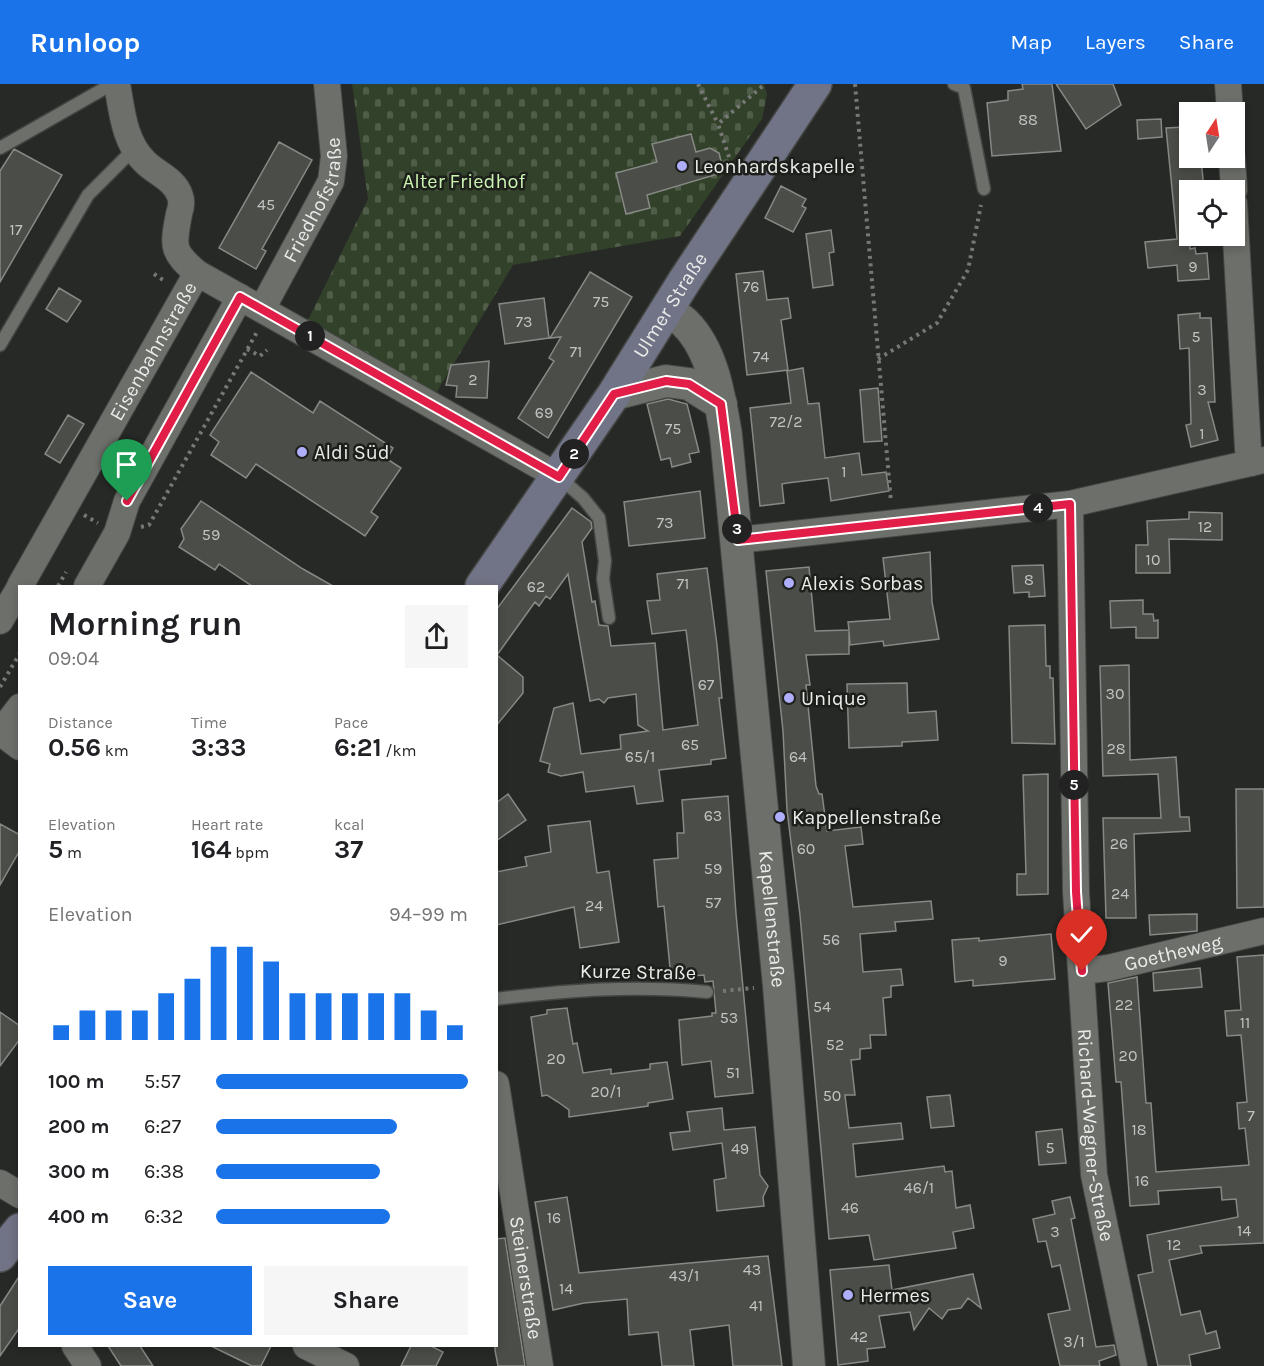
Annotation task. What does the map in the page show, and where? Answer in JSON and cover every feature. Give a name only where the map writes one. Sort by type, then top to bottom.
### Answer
[{"type":"main road","name":"Ulmer Straße","points":[[483,585],[559,477],[815,84]]},
{"type":"street","points":[[115,84],[128,135],[134,149],[145,162],[172,183],[180,195],[181,207],[174,245],[180,258],[197,273],[559,477]]},
{"type":"street","name":"Friedhofstraße","points":[[88,585],[117,533],[127,501],[256,306],[331,181],[334,156],[327,84]]},
{"type":"street","points":[[1228,84],[1229,102]]},
{"type":"street","points":[[738,540],[1070,504],[1258,461],[1247,437],[1236,246]]},
{"type":"street","name":"Eisenbahnstraße","points":[[21,585],[197,273]]},
{"type":"street","name":"Kapellenstraße","points":[[666,311],[685,322],[696,336],[711,371],[721,404],[738,540],[779,986],[809,1366]]},
{"type":"street","points":[[614,394],[666,381],[689,384],[721,404]]},
{"type":"street","name":"Richard-Wagner-Straße","points":[[1070,504],[1076,892],[1094,1175],[1134,1366]]},
{"type":"street","name":"Eisenbahnstraße","points":[[0,621],[18,590]]},
{"type":"street","points":[[18,710],[0,733],[18,746]]},
{"type":"street","name":"Goetheweg","points":[[1082,971],[1108,968],[1264,931]]},
{"type":"street","name":"Steinerstraße","points":[[498,1097],[540,1366]]},
{"type":"street","points":[[0,1183],[18,1194]]},
{"type":"street","points":[[76,1347],[88,1366]]},
{"type":"street","points":[[308,1347],[346,1366]]},
{"type":"lane","points":[[0,148],[115,84]]},
{"type":"lane","points":[[954,84],[963,88],[984,189]]},
{"type":"lane","points":[[0,345],[88,195],[104,176],[134,149]]},
{"type":"lane","points":[[559,477],[583,498],[599,518],[605,561],[603,579],[609,618]]},
{"type":"lane","name":"Kurze Straße","points":[[498,999],[584,988],[657,987],[707,992]]},
{"type":"path","points":[[698,84],[718,124],[730,160],[724,169]]},
{"type":"path","points":[[718,124],[765,84]]},
{"type":"path","points":[[855,84],[893,524]]},
{"type":"path","points":[[878,358],[937,323],[968,270],[984,189]]},
{"type":"path","points":[[154,274],[170,286]]},
{"type":"path","points":[[117,533],[149,525],[247,349],[256,306]]},
{"type":"path","points":[[247,349],[260,356],[267,350]]},
{"type":"path","points":[[0,687],[18,656]]},
{"type":"path","name":"Kurze Straße","points":[[707,992],[779,986]]},
{"type":"green space","name":"Alter Friedhof","points":[[352,84],[764,84],[767,94],[762,119],[680,236],[513,265],[435,395],[308,320],[368,199]]},
{"type":"building","points":[[1022,84],[1052,84],[1061,151],[992,156],[987,103],[1008,100],[1008,91],[1023,89]]},
{"type":"building","points":[[1056,84],[1113,84],[1121,105],[1086,129]]},
{"type":"building","points":[[1161,119],[1162,137],[1138,139],[1137,120]]},
{"type":"building","points":[[1179,127],[1179,168],[1202,168],[1203,180],[1179,180],[1179,246],[1195,248],[1196,254],[1207,253],[1209,279],[1178,281],[1177,265],[1148,268],[1145,242],[1177,239],[1166,128]]},
{"type":"building","name":"Leonhardskapelle","points":[[691,134],[696,152],[710,148],[719,153],[722,165],[718,174],[647,195],[650,208],[626,214],[616,173],[657,162],[652,144]]},
{"type":"building","points":[[279,142],[312,160],[262,249],[266,251],[256,269],[219,248]]},
{"type":"building","points":[[14,149],[62,175],[0,282],[0,171]]},
{"type":"building","points":[[781,186],[806,199],[802,206],[806,208],[793,232],[765,218]]},
{"type":"building","points":[[831,230],[834,252],[829,253],[833,285],[813,288],[806,234]]},
{"type":"building","points":[[763,271],[767,300],[788,298],[791,318],[781,320],[788,370],[747,375],[736,274]]},
{"type":"building","points":[[590,272],[632,297],[548,438],[518,418],[554,361],[549,358],[561,337],[550,338]]},
{"type":"building","points":[[59,288],[81,301],[67,322],[46,309]]},
{"type":"building","points":[[544,298],[549,338],[505,344],[499,304]]},
{"type":"building","points":[[1200,313],[1200,318],[1211,318],[1215,402],[1208,402],[1218,440],[1191,447],[1186,425],[1191,424],[1189,348],[1180,349],[1178,315]]},
{"type":"building","points":[[489,361],[487,398],[456,397],[457,386],[446,385],[451,365]]},
{"type":"building","points":[[803,368],[808,404],[819,403],[825,458],[859,453],[862,475],[886,472],[889,491],[831,501],[828,478],[782,484],[784,503],[760,506],[750,408],[791,403],[787,371]]},
{"type":"building","name":"Aldi Süd","points":[[251,372],[313,413],[320,401],[393,448],[387,459],[401,468],[371,512],[378,517],[365,536],[256,464],[246,478],[211,455],[219,442],[210,435]]},
{"type":"building","points":[[878,388],[882,441],[864,442],[860,390]]},
{"type":"building","points":[[668,399],[687,404],[699,452],[689,454],[691,462],[672,467],[670,458],[661,460],[647,404]]},
{"type":"building","points":[[68,415],[84,424],[60,463],[45,454]]},
{"type":"building","points":[[700,491],[705,538],[629,546],[624,502]]},
{"type":"building","points":[[201,501],[303,569],[331,585],[250,585],[219,564],[215,570],[179,547],[184,539],[181,529]]},
{"type":"building","points":[[572,508],[591,522],[592,528],[582,542],[592,602],[595,601],[599,625],[608,626],[611,646],[655,643],[663,730],[698,725],[686,630],[652,634],[647,601],[660,600],[657,574],[707,568],[717,645],[722,698],[719,698],[726,758],[711,760],[711,764],[659,770],[663,801],[637,804],[634,786],[586,792],[583,772],[561,776],[548,772],[550,764],[540,761],[554,708],[573,703],[581,754],[621,749],[620,735],[648,731],[638,725],[636,694],[608,698],[604,703],[599,699],[590,701],[568,574],[550,599],[546,596],[539,606],[535,602],[498,654],[498,607]]},
{"type":"building","points":[[1189,512],[1222,513],[1222,540],[1169,539],[1170,573],[1136,573],[1136,545],[1148,545],[1147,521],[1189,519]]},
{"type":"building","points":[[930,552],[932,602],[939,639],[884,646],[883,641],[850,645],[849,631],[849,654],[806,655],[810,685],[806,685],[816,786],[819,794],[822,794],[827,831],[861,827],[863,844],[845,846],[853,907],[931,901],[933,919],[895,922],[896,931],[860,934],[863,972],[901,969],[903,985],[891,986],[891,997],[883,998],[886,1035],[870,1035],[871,1048],[860,1049],[860,1059],[851,1060],[855,1095],[845,1095],[849,1128],[901,1123],[903,1139],[853,1144],[856,1177],[944,1166],[945,1172],[952,1171],[956,1208],[970,1205],[974,1228],[953,1232],[956,1248],[874,1260],[869,1235],[829,1239],[800,915],[787,810],[783,731],[766,571],[809,567],[815,631],[849,630],[848,622],[890,619],[883,558]]},
{"type":"building","points":[[1043,565],[1045,596],[1029,597],[1029,592],[1014,593],[1012,566]]},
{"type":"building","points":[[1143,600],[1143,614],[1153,614],[1154,621],[1158,620],[1158,638],[1136,638],[1136,627],[1111,628],[1110,601]]},
{"type":"building","points":[[1045,625],[1046,666],[1050,666],[1050,678],[1053,678],[1055,744],[1012,743],[1009,626]]},
{"type":"building","points":[[498,656],[523,677],[523,693],[498,724]]},
{"type":"building","points":[[1129,665],[1130,760],[1176,757],[1180,817],[1189,817],[1190,831],[1134,834],[1136,918],[1106,918],[1103,818],[1161,818],[1158,774],[1103,776],[1100,666]]},
{"type":"building","points":[[907,683],[908,713],[936,711],[938,740],[902,742],[902,746],[849,748],[847,684]]},
{"type":"building","points":[[1048,774],[1048,894],[1017,895],[1017,874],[1026,874],[1023,775]]},
{"type":"building","points":[[1236,789],[1264,789],[1264,907],[1237,908]]},
{"type":"building","points":[[508,794],[526,820],[498,840],[498,802]]},
{"type":"building","points":[[728,796],[736,914],[753,1093],[715,1097],[711,1061],[682,1065],[679,1020],[712,1016],[712,1013],[716,1013],[713,981],[705,982],[704,975],[671,978],[664,906],[658,907],[654,860],[678,858],[677,833],[684,833],[682,800]]},
{"type":"building","points":[[590,821],[597,873],[609,871],[619,942],[580,948],[574,907],[498,925],[498,872],[527,866],[525,857],[551,852],[548,826]]},
{"type":"building","points":[[0,824],[18,834],[18,854],[0,885]]},
{"type":"building","points":[[1197,914],[1197,931],[1150,935],[1149,915]]},
{"type":"building","points":[[1051,934],[1055,979],[973,986],[973,980],[955,982],[952,940],[979,938],[979,941]]},
{"type":"building","points":[[1264,955],[1264,1243],[1200,1246],[1202,1253],[1169,1260],[1181,1315],[1200,1311],[1206,1334],[1216,1331],[1220,1348],[1189,1355],[1191,1366],[1158,1366],[1138,1275],[1153,1272],[1147,1235],[1238,1217],[1236,1199],[1222,1200],[1221,1187],[1158,1191],[1159,1204],[1130,1206],[1121,1082],[1116,1082],[1108,983],[1137,977],[1146,1103],[1151,1103],[1156,1172],[1249,1165],[1245,1128],[1239,1129],[1237,1103],[1247,1102],[1241,1035],[1227,1036],[1225,1011],[1241,1010],[1237,957]]},
{"type":"building","points":[[1200,968],[1202,987],[1154,991],[1153,973]]},
{"type":"building","points":[[567,1008],[573,1044],[577,1043],[583,1073],[611,1069],[611,1074],[650,1069],[650,1064],[667,1062],[673,1099],[648,1103],[648,1106],[569,1117],[569,1110],[547,1095],[542,1096],[531,1017],[547,1014],[547,1010]]},
{"type":"building","points":[[0,1012],[18,1025],[18,1042],[0,1066]]},
{"type":"building","points":[[950,1095],[954,1126],[931,1128],[927,1097]]},
{"type":"building","points":[[722,1108],[724,1130],[755,1127],[760,1175],[768,1186],[763,1197],[764,1206],[717,1211],[714,1180],[726,1178],[722,1143],[673,1150],[670,1133],[690,1131],[687,1112]]},
{"type":"building","points":[[1062,1129],[1066,1163],[1039,1165],[1036,1132]]},
{"type":"building","points":[[567,1197],[579,1273],[768,1256],[782,1366],[733,1366],[729,1325],[690,1330],[694,1366],[662,1366],[658,1332],[629,1335],[627,1299],[584,1303],[553,1310],[535,1202]]},
{"type":"building","points":[[1070,1197],[1075,1218],[1071,1219],[1096,1347],[1114,1345],[1116,1355],[1099,1361],[1100,1366],[1060,1366],[1048,1314],[1070,1310],[1060,1265],[1052,1267],[1046,1241],[1038,1242],[1033,1219],[1055,1214],[1052,1201]]},
{"type":"building","points":[[505,1238],[525,1366],[498,1366],[495,1350],[495,1347],[498,1347],[498,1239]]},
{"type":"building","points":[[889,1265],[892,1290],[973,1274],[981,1308],[968,1298],[961,1308],[948,1310],[942,1319],[929,1308],[914,1330],[910,1312],[879,1316],[885,1347],[867,1349],[868,1361],[838,1365],[830,1270]]},
{"type":"building","points":[[18,1278],[18,1330],[0,1356],[0,1306]]},
{"type":"building","points":[[109,1347],[141,1347],[153,1366],[121,1366]]},
{"type":"building","points":[[213,1347],[270,1347],[261,1366],[252,1366]]},
{"type":"building","points":[[410,1347],[433,1347],[443,1352],[436,1366],[401,1366]]},
{"type":"place","name":"Leonhardskapelle","points":[[682,166]]},
{"type":"place","name":"Aldi Süd","points":[[302,452]]},
{"type":"place","name":"Alexis Sorbas","points":[[789,583]]},
{"type":"place","name":"Unique","points":[[789,698]]},
{"type":"place","name":"Kappellenstraße","points":[[780,817]]},
{"type":"place","name":"Hermes","points":[[848,1295]]},
{"type":"route","points":[[127,501],[240,297],[559,477],[614,394],[666,381],[689,384],[721,404],[738,540],[1070,504],[1076,892],[1082,971]]}]
